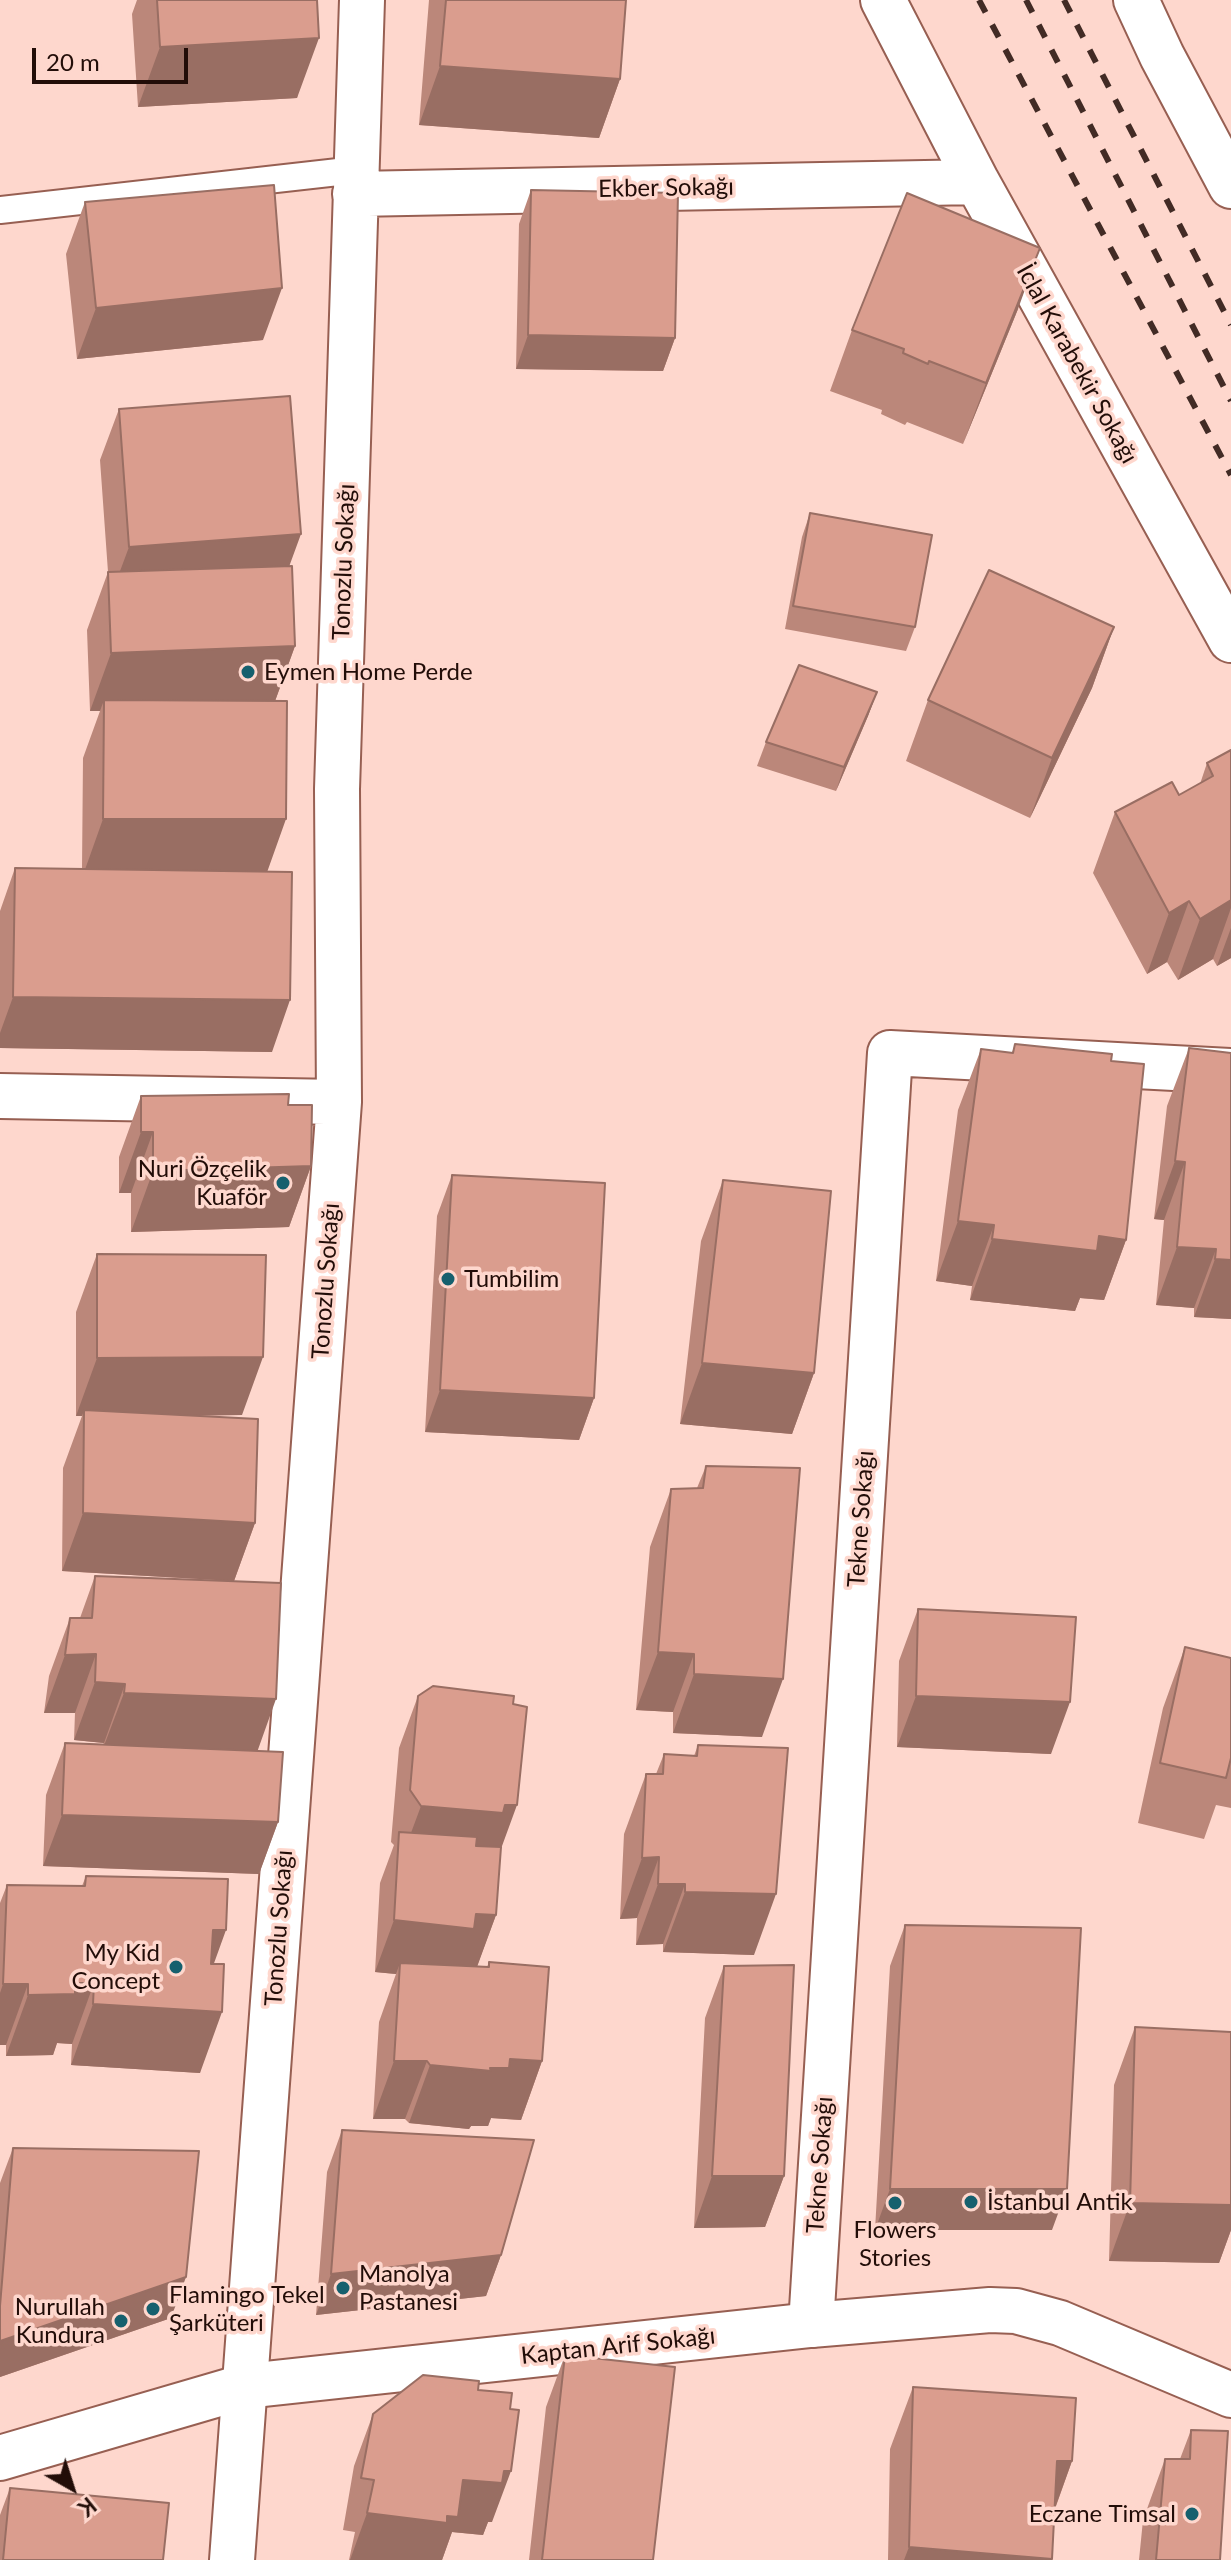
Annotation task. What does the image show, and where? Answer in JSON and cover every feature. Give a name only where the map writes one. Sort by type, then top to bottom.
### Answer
[{"type":"street","name":"Tonozlu Sokağı","points":[[232,2560],[339,1102],[337,789],[362,0]]},
{"type":"street","name":"İclal Karabekir Sokağı","points":[[883,0],[977,182],[1231,640]]},
{"type":"street","points":[[1136,0],[1231,186]]},
{"type":"street","name":"Ekber Sokağı","points":[[356,182],[977,182]]},
{"type":"street","name":"Tekne Sokağı","points":[[811,2325],[890,1053],[1231,1071]]},
{"type":"street","points":[[0,1096],[339,1102]]},
{"type":"street","name":"Kaptan Arif Sokağı","points":[[0,2458],[246,2386],[811,2325],[990,2310],[1016,2311],[1072,2328],[1231,2395]]},
{"type":"lane","points":[[0,210],[356,182]]},
{"type":"building","points":[[157,0],[317,0],[319,38],[160,47]]},
{"type":"building","points":[[446,0],[626,0],[620,79],[440,66]]},
{"type":"building","points":[[274,185],[282,288],[96,308],[85,202]]},
{"type":"building","points":[[531,190],[678,193],[675,338],[528,335]]},
{"type":"building","points":[[907,193],[1040,248],[986,383],[929,361],[928,364],[903,353],[904,349],[852,330]]},
{"type":"building","points":[[290,396],[301,534],[129,547],[119,409]]},
{"type":"building","points":[[810,513],[932,535],[915,627],[793,606]]},
{"type":"building","points":[[292,566],[295,646],[111,653],[108,572]]},
{"type":"building","points":[[989,570],[1114,627],[1052,758],[928,700]]},
{"type":"building","points":[[799,665],[877,692],[844,767],[766,742]]},
{"type":"building","points":[[104,700],[287,701],[286,819],[103,819]]},
{"type":"building","points":[[1231,750],[1231,900],[1200,919],[1189,901],[1169,913],[1115,812],[1172,782],[1179,795],[1213,776],[1207,763]]},
{"type":"building","points":[[15,868],[292,872],[290,1000],[13,997]]},
{"type":"building","points":[[1015,1044],[1112,1054],[1111,1061],[1144,1064],[1126,1240],[1099,1236],[1097,1251],[992,1239],[994,1225],[958,1221],[981,1049],[1013,1053]]},
{"type":"building","points":[[1189,1048],[1231,1053],[1231,1260],[1215,1259],[1216,1249],[1177,1247],[1185,1162],[1175,1161]]},
{"type":"building","points":[[289,1094],[288,1105],[312,1105],[311,1166],[153,1171],[153,1132],[141,1132],[141,1096]]},
{"type":"building","points":[[452,1175],[605,1183],[594,1398],[440,1390]]},
{"type":"building","points":[[723,1180],[831,1191],[814,1373],[702,1363]]},
{"type":"building","points":[[97,1254],[266,1255],[263,1357],[97,1358]]},
{"type":"building","points":[[84,1410],[258,1419],[255,1523],[83,1513]]},
{"type":"building","points":[[706,1466],[800,1468],[783,1679],[694,1674],[694,1654],[658,1652],[671,1489],[703,1488]]},
{"type":"building","points":[[95,1576],[281,1583],[276,1699],[124,1693],[125,1684],[95,1682],[96,1654],[65,1655],[70,1618],[92,1618]]},
{"type":"building","points":[[918,1609],[1076,1617],[1070,1702],[916,1696]]},
{"type":"building","points":[[1185,1647],[1231,1658],[1231,1758],[1226,1778],[1160,1763]]},
{"type":"building","points":[[433,1686],[514,1696],[513,1704],[527,1707],[517,1805],[505,1805],[503,1813],[421,1806],[410,1790],[418,1696]]},
{"type":"building","points":[[65,1743],[283,1752],[278,1822],[62,1815]]},
{"type":"building","points":[[698,1745],[788,1748],[776,1894],[685,1892],[685,1884],[658,1884],[659,1857],[642,1858],[646,1774],[663,1774],[664,1754],[697,1756]]},
{"type":"building","points":[[399,1832],[477,1837],[476,1846],[501,1847],[496,1915],[476,1914],[474,1929],[394,1920]]},
{"type":"building","points":[[86,1876],[228,1879],[226,1930],[213,1930],[211,1964],[224,1964],[222,2012],[93,2004],[94,1983],[75,1983],[75,1994],[28,1995],[28,1984],[3,1984],[7,1885],[85,1886]]},
{"type":"building","points":[[905,1925],[1081,1928],[1067,2189],[890,2189]]},
{"type":"building","points":[[489,1962],[549,1967],[542,2061],[510,2059],[509,2068],[490,2068],[491,2071],[430,2065],[427,2061],[394,2061],[400,1963],[489,1967]]},
{"type":"building","points":[[794,1965],[784,2176],[712,2176],[724,1966]]},
{"type":"building","points":[[1135,2027],[1231,2032],[1231,2205],[1130,2203]]},
{"type":"building","points":[[342,2130],[534,2140],[501,2255],[331,2274]]},
{"type":"building","points":[[13,2148],[199,2151],[186,2277],[0,2341]]},
{"type":"building","points":[[565,2355],[675,2367],[653,2560],[542,2560]]},
{"type":"building","points":[[423,2375],[479,2381],[478,2390],[512,2393],[510,2409],[519,2410],[511,2471],[504,2471],[502,2483],[463,2480],[458,2517],[447,2516],[447,2523],[367,2513],[374,2480],[361,2478],[373,2414]]},
{"type":"building","points":[[913,2387],[1076,2398],[1072,2461],[1057,2461],[1052,2559],[909,2547]]},
{"type":"building","points":[[1191,2430],[1228,2431],[1220,2560],[1156,2560],[1165,2459],[1190,2459]]},
{"type":"building","points":[[10,2488],[169,2503],[163,2560],[3,2560]]},
{"type":"railway","points":[[979,0],[1231,475]]},
{"type":"railway","points":[[1026,0],[1231,401]]},
{"type":"railway","points":[[1064,0],[1231,325]]},
{"type":"place","name":"Eymen Home Perde","points":[[248,672]]},
{"type":"place","name":"Nuri Özçelik Kuaför","points":[[283,1183]]},
{"type":"place","name":"Tumbilim","points":[[448,1279]]},
{"type":"place","name":"My Kid Concept","points":[[176,1967]]},
{"type":"place","name":"İstanbul Antik","points":[[971,2202]]},
{"type":"place","name":"Flowers Stories","points":[[895,2203]]},
{"type":"place","name":"Manolya Pastanesi","points":[[343,2288]]},
{"type":"place","name":"Flamingo Tekel Şarküteri","points":[[153,2309]]},
{"type":"place","name":"Nurullah Kundura","points":[[121,2321]]},
{"type":"place","name":"Eczane Timsal","points":[[1192,2514]]}]
